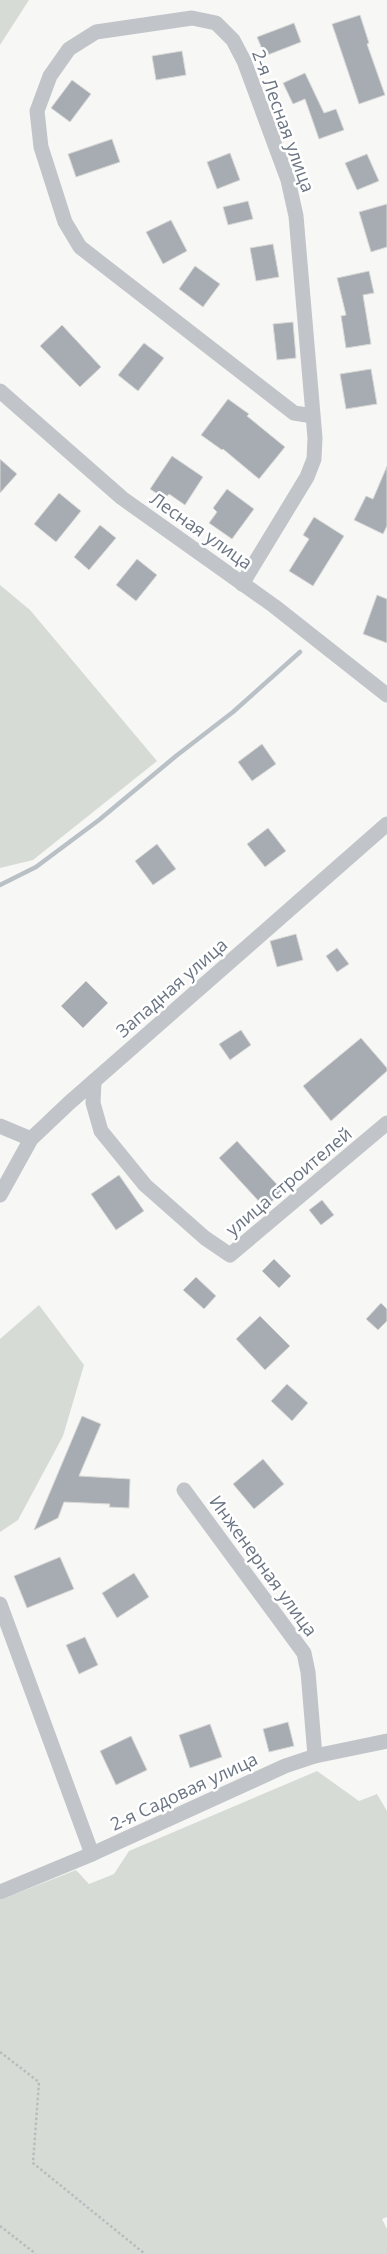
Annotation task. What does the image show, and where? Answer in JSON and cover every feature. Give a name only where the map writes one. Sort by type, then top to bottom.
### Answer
[{"type":"street","name":"2-я Лесная улица","points":[[242,584],[307,477],[314,459],[315,438],[296,216],[290,189],[247,70],[233,40],[216,23],[192,18],[96,32],[69,49],[50,76],[37,111],[41,147],[65,222],[80,247],[294,413],[313,416]]},
{"type":"street","name":"Лесная улица","points":[[0,391],[122,498],[242,584],[387,694]]},
{"type":"street","name":"Западная улица","points":[[0,1195],[31,1139],[94,1081],[387,824]]},
{"type":"street","name":"улица строителей","points":[[94,1081],[94,1103],[102,1131],[145,1185],[205,1238],[230,1255],[387,1123]]},
{"type":"street","points":[[0,1126],[31,1139]]},
{"type":"street","name":"Инженерная улица","points":[[184,1490],[304,1653],[308,1672],[314,1756]]},
{"type":"street","points":[[0,1604],[92,1854]]},
{"type":"street","name":"2-я Садовая улица","points":[[1,1892],[92,1854],[285,1766],[314,1756],[387,1741]]},
{"type":"path","points":[[0,2052],[39,2082],[33,2164],[145,2254]]},
{"type":"path","points":[[0,2226],[36,2254]]},
{"type":"shaded area","points":[[0,0],[29,0],[0,45]]},
{"type":"shaded area","points":[[0,585],[30,610],[157,761],[33,860],[0,868]]},
{"type":"shaded area","points":[[39,1305],[84,1365],[63,1436],[18,1520],[0,1532],[0,1339]]},
{"type":"shaded area","points":[[317,1771],[359,1801],[377,1794],[387,1811],[387,2217],[382,2219],[387,2229],[387,2254],[0,2254],[0,1900],[76,1870],[89,1884],[114,1874],[129,1851]]},
{"type":"building","points":[[360,15],[369,43],[367,44],[385,95],[359,104],[332,24]]},
{"type":"building","points":[[294,23],[301,42],[265,56],[257,37]]},
{"type":"building","points":[[182,51],[186,75],[156,80],[152,56]]},
{"type":"building","points":[[305,73],[324,113],[336,109],[344,130],[319,139],[305,99],[293,104],[283,83]]},
{"type":"building","points":[[72,80],[91,94],[70,122],[51,108]]},
{"type":"building","points":[[112,139],[120,162],[76,177],[68,154]]},
{"type":"building","points":[[230,153],[240,180],[217,189],[207,162]]},
{"type":"building","points":[[367,154],[379,181],[357,190],[345,163]]},
{"type":"building","points":[[248,201],[253,219],[228,225],[223,207]]},
{"type":"building","points":[[387,204],[387,247],[371,252],[359,212]]},
{"type":"building","points":[[171,220],[187,251],[163,264],[146,232]]},
{"type":"building","points":[[273,244],[279,277],[256,281],[250,248]]},
{"type":"building","points":[[195,266],[220,284],[203,307],[179,289]]},
{"type":"building","points":[[369,271],[374,293],[363,295],[371,344],[346,348],[341,316],[346,315],[337,278]]},
{"type":"building","points":[[293,322],[296,358],[277,360],[273,324]]},
{"type":"building","points":[[62,325],[101,367],[80,387],[40,346]]},
{"type":"building","points":[[144,343],[164,358],[138,391],[118,375]]},
{"type":"building","points":[[371,369],[377,404],[346,409],[340,374]]},
{"type":"building","points":[[228,399],[249,414],[247,416],[285,447],[259,479],[223,449],[201,435]]},
{"type":"building","points":[[172,456],[203,477],[185,505],[169,494],[165,499],[150,489]]},
{"type":"building","points":[[0,459],[17,474],[0,493]]},
{"type":"building","points":[[387,466],[387,526],[383,534],[354,520],[366,496],[373,499]]},
{"type":"building","points":[[227,489],[254,509],[232,539],[209,523],[217,512],[213,508]]},
{"type":"building","points":[[59,493],[81,511],[56,542],[34,524]]},
{"type":"building","points":[[314,517],[344,536],[313,586],[289,571],[309,539],[303,535]]},
{"type":"building","points":[[100,525],[116,538],[89,570],[74,557]]},
{"type":"building","points":[[137,559],[157,575],[136,601],[116,585]]},
{"type":"building","points":[[377,595],[387,599],[387,643],[363,634]]},
{"type":"building","points":[[262,744],[276,764],[252,781],[238,762]]},
{"type":"building","points":[[268,828],[286,851],[265,867],[247,844]]},
{"type":"building","points":[[157,844],[176,869],[153,885],[135,861]]},
{"type":"building","points":[[296,934],[303,960],[277,967],[270,941]]},
{"type":"building","points":[[337,948],[349,964],[337,972],[326,956]]},
{"type":"building","points":[[86,981],[108,1003],[83,1028],[61,1006]]},
{"type":"building","points":[[241,1030],[251,1045],[230,1060],[219,1044]]},
{"type":"building","points":[[361,1038],[387,1068],[387,1071],[331,1121],[303,1086]]},
{"type":"building","points":[[237,1141],[283,1191],[265,1208],[219,1158]]},
{"type":"building","points":[[119,1175],[144,1211],[116,1230],[91,1194]]},
{"type":"building","points":[[322,1200],[334,1215],[321,1225],[309,1210]]},
{"type":"building","points":[[274,1259],[291,1276],[279,1288],[262,1271]]},
{"type":"building","points":[[196,1277],[216,1296],[204,1309],[183,1290]]},
{"type":"building","points":[[381,1303],[387,1309],[387,1321],[378,1330],[366,1319]]},
{"type":"building","points":[[260,1316],[290,1346],[265,1370],[236,1339]]},
{"type":"building","points":[[287,1384],[308,1403],[292,1421],[271,1401]]},
{"type":"building","points":[[82,1416],[101,1424],[79,1476],[130,1479],[129,1508],[109,1507],[110,1504],[64,1502],[58,1518],[34,1530]]},
{"type":"building","points":[[263,1459],[284,1484],[254,1509],[233,1484]]},
{"type":"building","points":[[60,1557],[74,1589],[27,1608],[14,1576]]},
{"type":"building","points":[[134,1573],[149,1597],[117,1618],[102,1593]]},
{"type":"building","points":[[85,1637],[98,1665],[79,1674],[66,1645]]},
{"type":"building","points":[[288,1722],[294,1746],[269,1752],[263,1729]]},
{"type":"building","points":[[210,1724],[222,1757],[190,1768],[179,1735]]},
{"type":"building","points":[[131,1736],[147,1770],[116,1785],[100,1751]]},
{"type":"waterway","points":[[0,885],[36,867],[99,820],[176,756],[233,712],[300,652]]}]
